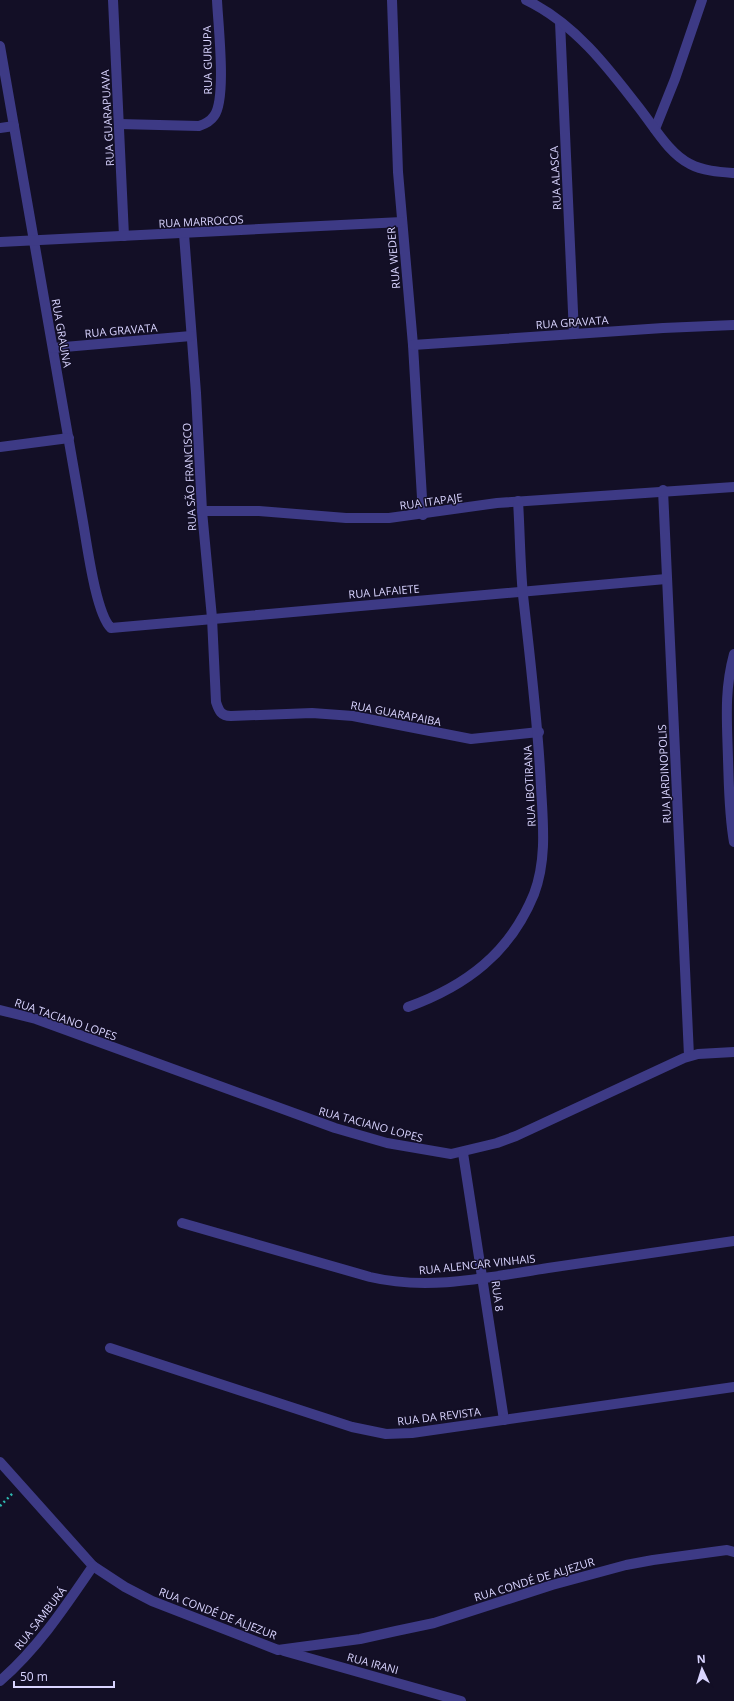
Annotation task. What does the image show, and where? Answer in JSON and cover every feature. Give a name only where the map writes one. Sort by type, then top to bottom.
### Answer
[{"type":"street","name":"RUA GUARAPUAVA","points":[[113,0],[124,236]]},
{"type":"street","name":"RUA GURUPA","points":[[119,124],[199,126],[207,123],[214,116],[220,101],[217,0]]},
{"type":"street","name":"RUA WEDER","points":[[392,0],[398,172],[412,345],[423,515]]},
{"type":"street","points":[[655,129],[675,79],[702,0]]},
{"type":"street","points":[[532,1],[578,36],[594,52],[679,157],[691,165],[717,172],[734,173]]},
{"type":"street","name":"RUA ALASCA","points":[[560,22],[574,334]]},
{"type":"street","name":"RUA GRAUNA","points":[[0,46],[33,241],[69,438],[82,522],[105,623]]},
{"type":"street","points":[[0,128],[14,126]]},
{"type":"street","name":"RUA MARROCOS","points":[[0,242],[402,222]]},
{"type":"street","name":"RUA SÃO FRANCISCO","points":[[184,234],[202,511],[212,618],[216,702],[218,709],[224,716]]},
{"type":"street","name":"RUA GRAVATA","points":[[412,345],[734,325]]},
{"type":"street","name":"RUA GRAVATA","points":[[53,348],[191,336]]},
{"type":"street","points":[[0,447],[69,438]]},
{"type":"street","name":"RUA ITAPAJE","points":[[202,511],[259,511],[369,519],[423,515],[518,501],[663,490],[734,487]]},
{"type":"street","name":"RUA JARDINOPOLIS","points":[[663,490],[689,1056]]},
{"type":"street","name":"RUA IBOTIRANA","points":[[408,1007],[454,987],[480,968],[500,950],[527,910],[534,892],[544,851],[538,732],[523,592],[518,501]]},
{"type":"street","name":"RUA LAFAIETE","points":[[105,623],[110,628],[118,628],[212,618],[666,579]]},
{"type":"street","points":[[734,654],[727,680],[726,710],[729,809],[734,842]]},
{"type":"street","name":"RUA GUARAPAIBA","points":[[224,716],[312,713],[353,716],[471,739],[538,732]]},
{"type":"street","name":"RUA TACIANO LOPES","points":[[0,1010],[36,1019],[334,1128],[415,1149],[451,1154],[463,1153],[516,1136],[689,1056],[734,1052]]},
{"type":"street","name":"RUA 8","points":[[463,1153],[504,1420]]},
{"type":"street","name":"RUA ALENCAR VINHAIS","points":[[182,1223],[383,1280],[423,1283],[483,1278],[734,1241]]},
{"type":"street","name":"RUA DA REVISTA","points":[[110,1348],[352,1427],[376,1433],[412,1433],[734,1387]]},
{"type":"street","name":"RUA CONDÉ DE ALJEZUR","points":[[0,1462],[93,1566],[125,1587],[152,1601],[278,1650],[360,1639],[434,1623],[552,1585],[626,1565],[653,1560],[732,1551]]},
{"type":"street","name":"RUA SAMBURÁ","points":[[0,1681],[29,1654],[47,1632],[93,1566]]},
{"type":"street","name":"RUA IRANI","points":[[278,1650],[461,1701]]},
{"type":"path","points":[[0,1506],[21,1486]]}]
